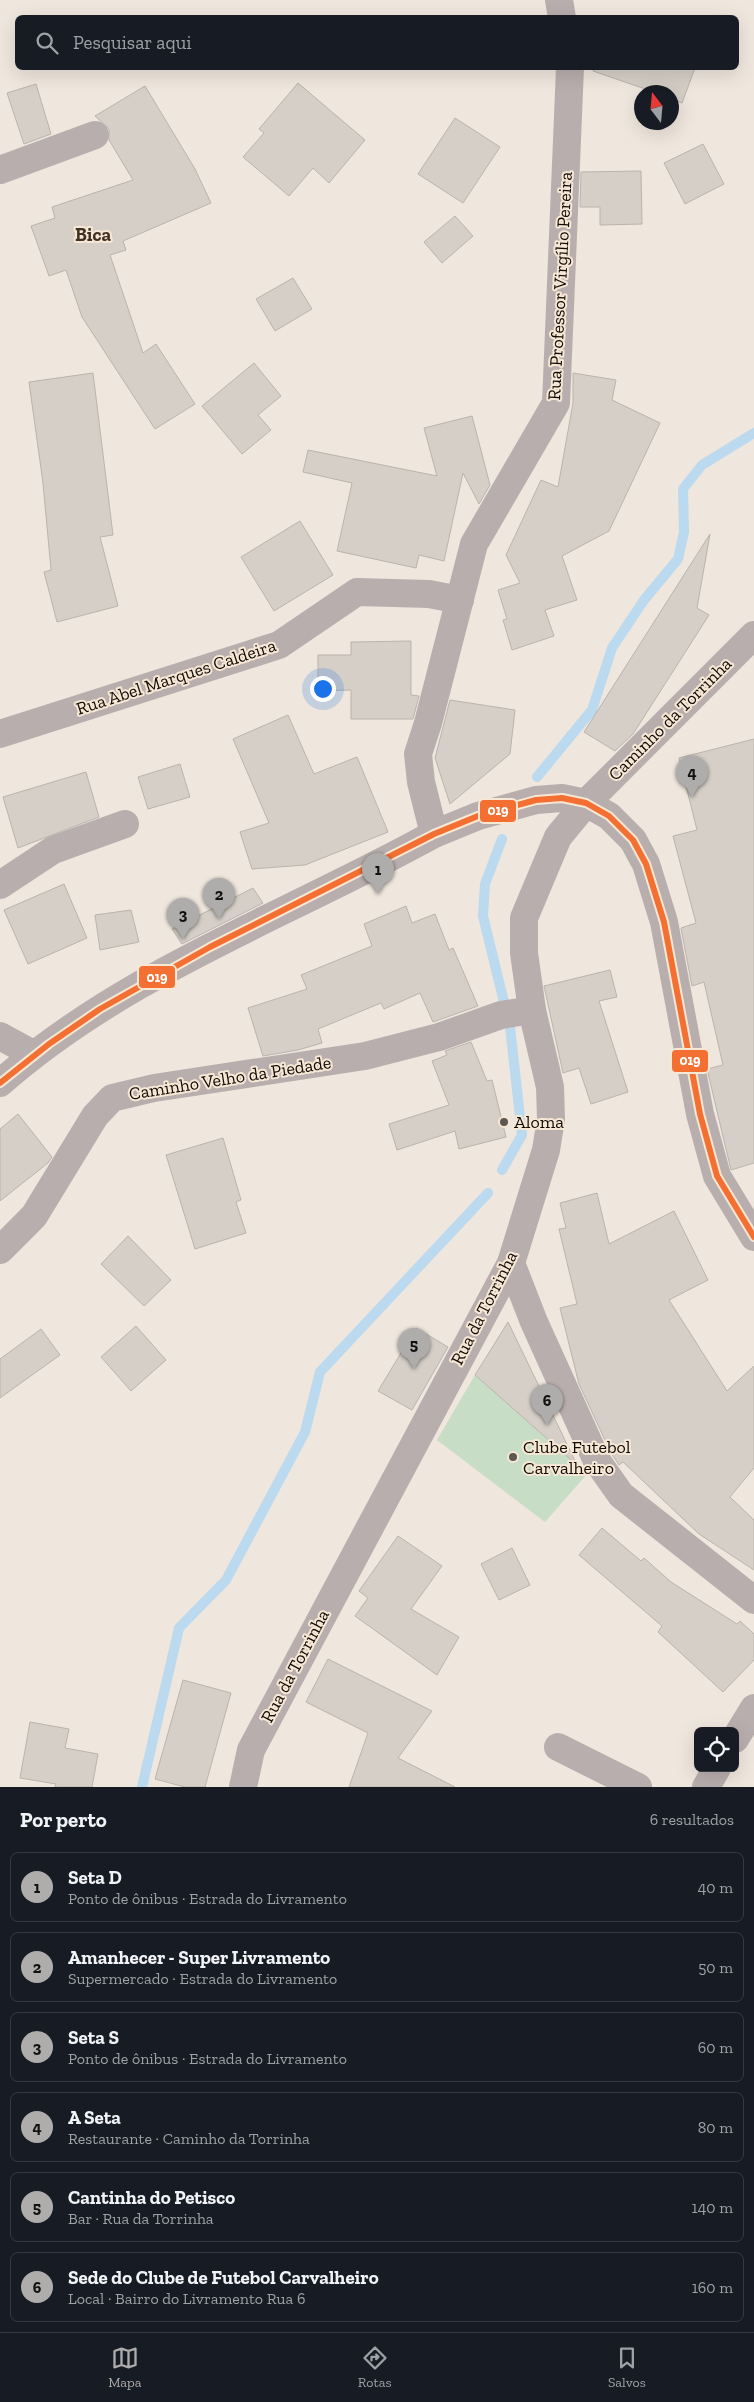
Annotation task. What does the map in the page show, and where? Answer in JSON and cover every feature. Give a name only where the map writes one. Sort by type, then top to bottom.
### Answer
[{"type":"street","points":[[559,0],[562,15]]},
{"type":"street","name":"Rua Professor Virgílio Pereira","points":[[434,834],[422,782],[418,754],[474,544],[556,403],[570,70]]},
{"type":"street","points":[[0,170],[95,135]]},
{"type":"street","name":"Rua Abel Marques Caldeira","points":[[0,734],[279,645],[357,592],[430,594],[460,600]]},
{"type":"street","name":"Caminho da Torrinha","points":[[586,803],[754,635]]},
{"type":"street","points":[[0,1083],[33,1054],[130,988],[434,834],[478,816],[536,800],[562,798],[586,803],[609,816],[633,840],[646,864],[664,922],[700,1114],[717,1176],[754,1238]]},
{"type":"street","name":"Rua da Torrinha","points":[[243,1787],[251,1750],[511,1263],[546,1150],[551,1119],[550,1087],[532,1010],[524,953],[524,918],[558,837],[586,803]]},
{"type":"street","points":[[0,885],[53,850],[125,824]]},
{"type":"street","name":"Caminho Velho da Piedade","points":[[0,1250],[34,1216],[95,1116],[112,1098],[154,1088],[365,1056],[439,1037],[501,1016],[532,1010]]},
{"type":"street","points":[[0,1036],[33,1054]]},
{"type":"street","points":[[511,1263],[534,1322],[597,1461],[621,1495],[754,1600]]},
{"type":"street","points":[[739,1732],[754,1708]]},
{"type":"street","points":[[558,1747],[638,1787]]},
{"type":"street","points":[[706,1787],[715,1772]]},
{"type":"green space","name":"Clube Futebol Carvalheiro","points":[[475,1375],[587,1474],[545,1522],[437,1440]]},
{"type":"building","points":[[593,70],[694,70],[682,103],[679,102],[679,85],[634,85]]},
{"type":"building","points":[[298,83],[365,140],[329,183],[313,168],[289,196],[243,157],[264,133],[259,129]]},
{"type":"building","points":[[36,84],[51,134],[24,144],[7,93]]},
{"type":"building","points":[[145,86],[195,169],[211,203],[123,241],[126,250],[110,255],[143,353],[156,344],[195,404],[155,429],[82,317],[66,270],[49,276],[31,226],[55,218],[52,207],[133,180],[109,140],[109,129],[95,116]]},
{"type":"building","points":[[455,118],[500,147],[463,203],[418,174]]},
{"type":"building","points":[[703,144],[724,184],[685,204],[664,163]]},
{"type":"building","points":[[641,171],[642,224],[600,225],[600,207],[580,207],[581,172]]},
{"type":"building","points":[[455,216],[473,236],[442,263],[424,242]]},
{"type":"building","points":[[293,278],[312,309],[275,331],[256,299]]},
{"type":"building","points":[[254,363],[281,396],[258,415],[271,430],[242,454],[202,406]]},
{"type":"building","points":[[93,373],[113,535],[100,537],[118,606],[57,622],[44,572],[51,570],[43,483],[29,382]]},
{"type":"building","points":[[573,373],[616,380],[612,400],[660,423],[609,531],[562,556],[577,600],[545,610],[554,636],[512,650],[503,620],[507,619],[498,590],[520,583],[506,555],[541,480],[558,487],[573,403]]},
{"type":"building","points":[[472,416],[490,485],[479,504],[463,473],[444,561],[419,555],[416,568],[337,551],[352,483],[303,472],[308,450],[437,476],[424,428]]},
{"type":"building","points":[[300,521],[333,575],[274,611],[241,557]]},
{"type":"building","points":[[710,534],[697,608],[709,615],[633,734],[615,751],[584,732]]},
{"type":"building","points":[[411,641],[411,695],[419,696],[413,719],[351,719],[351,690],[318,691],[318,655],[351,655],[351,642]]},
{"type":"building","points":[[450,700],[515,710],[510,754],[450,804],[435,758]]},
{"type":"building","points":[[288,715],[314,774],[357,757],[388,832],[305,865],[252,869],[240,832],[269,823],[233,739]]},
{"type":"building","points":[[754,739],[754,1163],[731,1170],[707,1069],[723,1065],[704,982],[692,986],[681,928],[696,923],[673,836],[697,830],[679,758]]},
{"type":"building","points":[[180,764],[190,797],[148,809],[138,777]]},
{"type":"building","points":[[86,772],[99,817],[18,848],[3,797]]},
{"type":"building","points":[[64,884],[87,938],[28,964],[4,910]]},
{"type":"building","points":[[253,888],[263,903],[182,944],[172,929]]},
{"type":"building","points":[[406,906],[412,923],[435,914],[449,950],[453,948],[478,1006],[433,1022],[420,993],[384,1009],[381,1003],[318,1029],[322,1043],[298,1050],[263,1056],[248,1008],[307,989],[301,975],[372,946],[364,924]]},
{"type":"building","points":[[131,910],[139,942],[100,950],[95,915]]},
{"type":"building","points":[[610,970],[617,997],[599,1001],[628,1092],[591,1104],[579,1068],[563,1073],[544,986]]},
{"type":"building","points":[[471,1042],[487,1081],[492,1080],[506,1137],[459,1149],[455,1131],[397,1150],[389,1124],[449,1105],[432,1061],[447,1055],[445,1051]]},
{"type":"building","points":[[18,1114],[52,1157],[48,1163],[0,1201],[0,1129]]},
{"type":"building","points":[[223,1138],[241,1200],[236,1202],[246,1233],[195,1249],[166,1155]]},
{"type":"building","points":[[597,1193],[609,1244],[674,1211],[708,1280],[669,1300],[727,1391],[754,1366],[754,1468],[730,1497],[754,1520],[754,1570],[699,1534],[623,1462],[619,1465],[611,1453],[579,1384],[560,1308],[577,1304],[559,1229],[566,1228],[560,1203]]},
{"type":"building","points":[[128,1236],[171,1280],[144,1306],[101,1264]]},
{"type":"building","points":[[508,1322],[577,1465],[475,1375]]},
{"type":"building","points":[[136,1326],[166,1360],[131,1391],[101,1357]]},
{"type":"building","points":[[416,1328],[448,1347],[412,1410],[378,1391]]},
{"type":"building","points":[[41,1329],[60,1355],[0,1398],[0,1359]]},
{"type":"building","points":[[602,1528],[641,1561],[644,1558],[671,1582],[737,1624],[740,1621],[754,1634],[754,1660],[723,1692],[658,1632],[662,1626],[579,1555]]},
{"type":"building","points":[[398,1536],[442,1566],[411,1609],[459,1637],[437,1675],[355,1616],[368,1598],[359,1591]]},
{"type":"building","points":[[512,1548],[530,1585],[499,1600],[481,1564]]},
{"type":"building","points":[[328,1659],[432,1711],[398,1758],[455,1787],[349,1787],[368,1733],[306,1702]]},
{"type":"building","points":[[183,1680],[231,1693],[205,1787],[185,1787],[155,1779]]},
{"type":"building","points":[[30,1722],[69,1729],[65,1748],[98,1754],[92,1787],[55,1787],[56,1784],[20,1778]]},
{"type":"waterway","points":[[537,777],[592,710],[612,648],[644,600],[678,559],[684,532],[683,489],[702,465],[754,433]]},
{"type":"waterway","points":[[502,839],[485,884],[483,916],[510,1027],[522,1135],[502,1170]]},
{"type":"waterway","points":[[142,1787],[179,1628],[226,1580],[305,1432],[320,1372],[488,1193]]},
{"type":"transit line","name":"019","points":[[0,1083],[49,1044],[100,1009],[210,947],[434,834],[478,816],[536,800],[562,798],[586,803],[609,816],[633,840],[646,864],[664,922],[700,1114],[717,1176],[754,1237]]},
{"type":"place","name":"A Seta","points":[[692,797]]},
{"type":"place","name":"Seta D","points":[[378,894]]},
{"type":"place","name":"Amanhecer - Super Livramento","points":[[219,919]]},
{"type":"place","name":"Seta S","points":[[183,939]]},
{"type":"place","name":"Aloma","points":[[504,1122]]},
{"type":"place","name":"Cantinha do Petisco","points":[[414,1369]]},
{"type":"place","name":"Sede do Clube de Futebol Carvalheiro","points":[[547,1425]]},
{"type":"place","name":"Clube Futebol Carvalheiro","points":[[513,1457]]},
{"type":"district","name":"Bica","points":[[93,234]]}]
